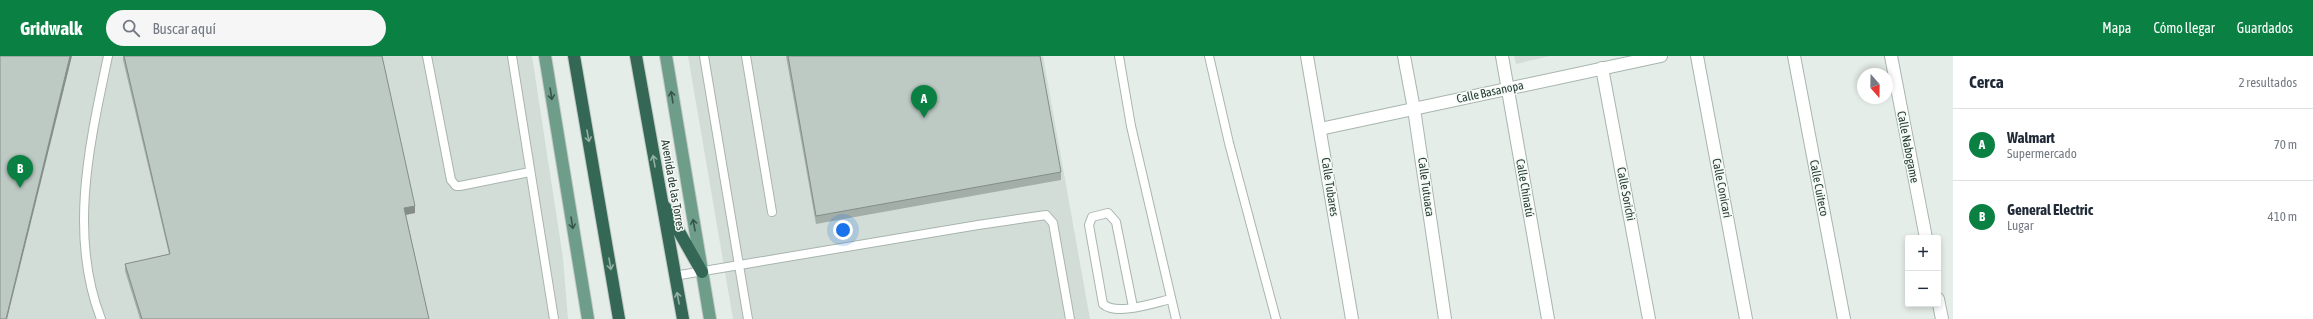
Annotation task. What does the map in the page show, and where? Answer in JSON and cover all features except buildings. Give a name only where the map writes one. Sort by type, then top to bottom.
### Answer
[{"type":"highway","points":[[574,56],[619,319]]},
{"type":"highway","name":"Avenida de las Torres","points":[[637,58],[674,276],[683,319]]},
{"type":"highway","points":[[661,200],[702,272]]},
{"type":"main road","points":[[545,56],[588,319]]},
{"type":"main road","name":"Avenida de las Torres","points":[[666,56],[710,319]]},
{"type":"street","name":"Calle Tubares","points":[[1307,56],[1352,319]]},
{"type":"street","name":"Calle Tutuaca","points":[[1404,56],[1414,109],[1445,319]]},
{"type":"street","name":"Calle Chinatú","points":[[1502,56],[1548,319]]},
{"type":"street","name":"Calle Basanopa","points":[[1320,129],[1661,56]]},
{"type":"street","name":"Calle Conicari","points":[[1697,56],[1746,319]]},
{"type":"street","name":"Calle Cuiteco","points":[[1794,56],[1844,319]]},
{"type":"street","name":"Calle Nabogame","points":[[1891,56],[1925,235]]},
{"type":"street","name":"Calle Sorichi","points":[[1602,68],[1649,319]]},
{"type":"street","points":[[1940,307],[1942,319]]},
{"type":"lane","points":[[101,319],[94,301],[85,263],[83,224],[93,131],[108,56]]},
{"type":"lane","points":[[427,56],[451,180],[454,184],[460,186],[530,172]]},
{"type":"lane","points":[[512,56],[554,319]]},
{"type":"lane","points":[[704,56],[748,319]]},
{"type":"lane","points":[[746,56],[772,212]]},
{"type":"lane","points":[[1119,56],[1131,126],[1176,319]]},
{"type":"lane","points":[[1209,56],[1229,143],[1276,319]]},
{"type":"lane","points":[[1133,307],[1116,222],[1108,214],[1092,217],[1089,225],[1103,304],[1108,309],[1116,310],[1133,307],[1171,300]]},
{"type":"lane","points":[[674,276],[740,267],[978,224],[1046,215],[1053,223],[1070,319]]},
{"type":"shaded area","points":[[0,56],[532,56],[563,258],[568,319],[0,319]]},
{"type":"shaded area","points":[[688,56],[1043,56],[1090,319],[733,319]]},
{"type":"shaded area","points":[[1514,56],[1550,56],[1516,64]]},
{"type":"place","name":"Walmart","points":[[924,118]]},
{"type":"place","name":"General Electric","points":[[20,188]]}]
